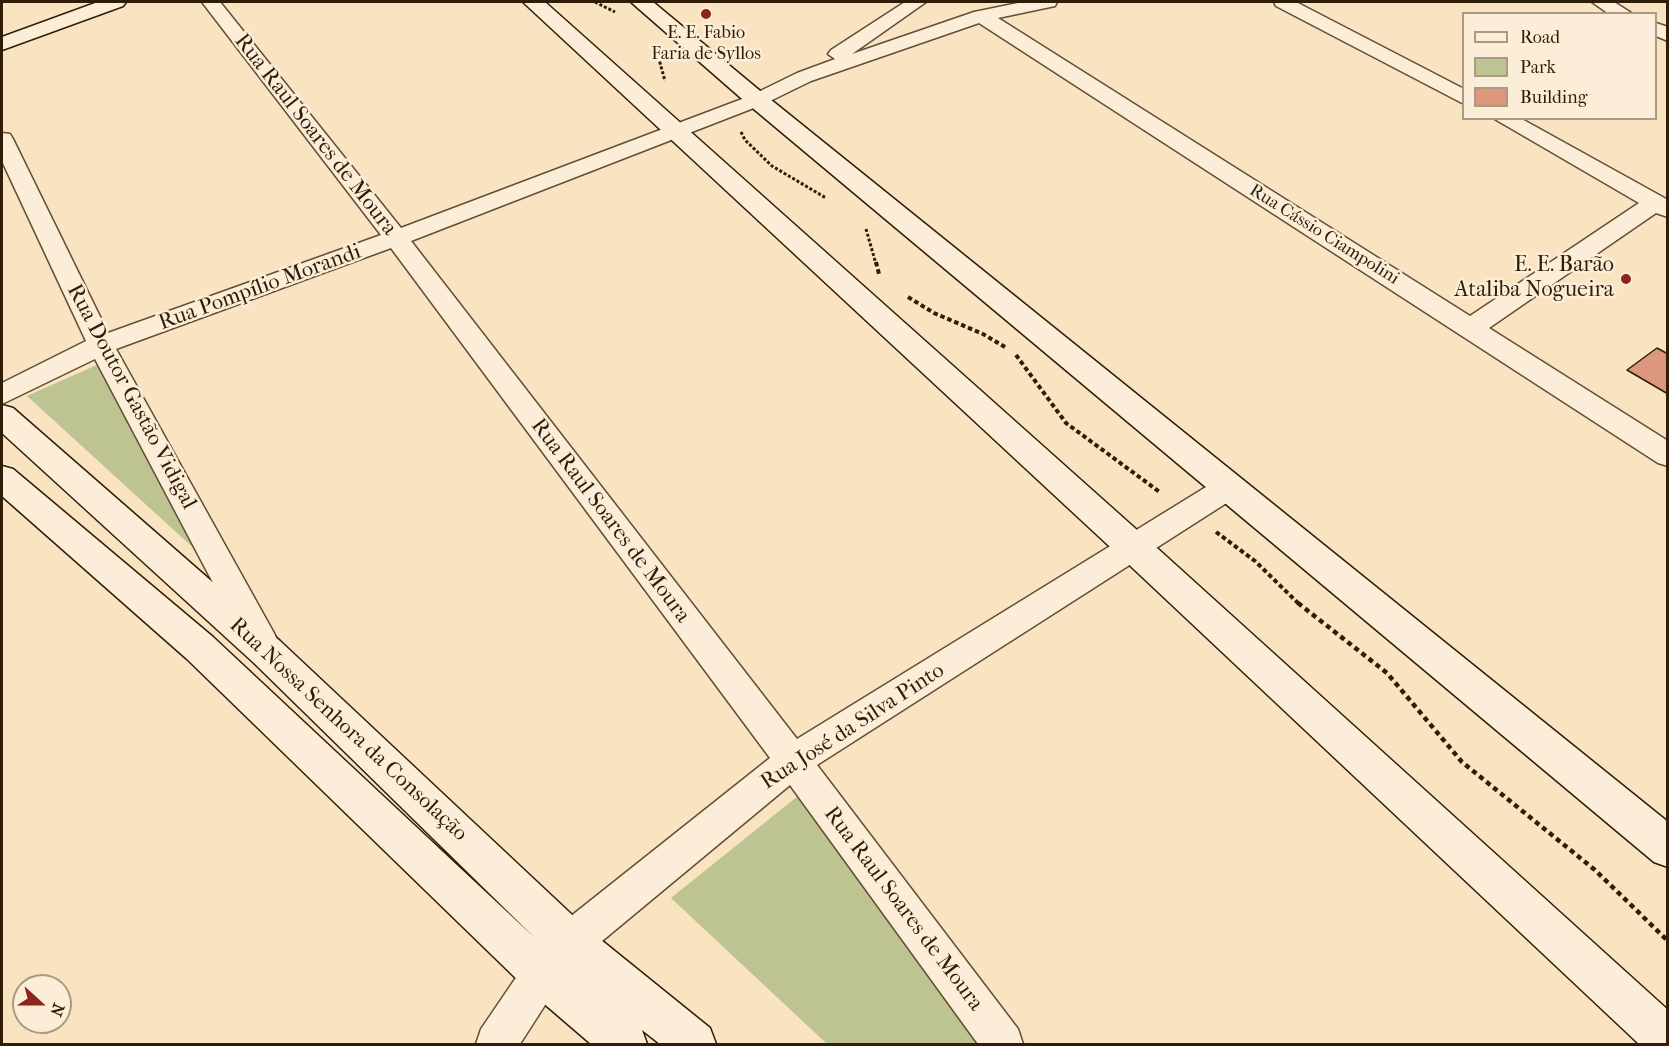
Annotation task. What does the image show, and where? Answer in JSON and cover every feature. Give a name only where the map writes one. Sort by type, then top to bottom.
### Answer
[{"type":"street","points":[[2,24],[67,2]]},
{"type":"street","points":[[2,44],[116,2]]},
{"type":"street","name":"Rua Raul Soares de Moura","points":[[211,2],[396,238],[793,760],[1003,1044]]},
{"type":"street","points":[[533,2],[1134,548],[1668,1041]]},
{"type":"street","points":[[804,77],[917,2]]},
{"type":"street","points":[[804,77],[981,16],[1048,2]]},
{"type":"street","points":[[1283,2],[1462,97]]},
{"type":"street","points":[[1601,2],[1620,12]]},
{"type":"street","points":[[632,9],[757,100],[1668,848]]},
{"type":"street","name":"Rua Cássio Ciampolini","points":[[981,16],[1668,455]]},
{"type":"street","name":"Rua Pompílio Morandi","points":[[2,394],[101,345],[396,238],[675,129],[757,100],[804,77]]},
{"type":"street","points":[[1471,328],[1661,207],[1507,120]]},
{"type":"street","name":"Rua Doutor Gastão Vidigal","points":[[2,139],[101,345],[267,652]]},
{"type":"street","name":"Rua Nossa Senhora da Consolação","points":[[2,416],[267,652],[570,942],[694,1044]]},
{"type":"street","name":"Rua Nossa Senhora da Consolação","points":[[2,478],[200,648],[542,974],[625,1044]]},
{"type":"street","name":"Rua José da Silva Pinto","points":[[496,1044],[542,974],[570,942],[793,760],[1229,487]]},
{"type":"path","points":[[595,2],[632,9]]},
{"type":"path","points":[[654,45],[663,66],[663,79],[669,86]]},
{"type":"path","points":[[728,109],[745,140],[772,166],[812,191],[832,200]]},
{"type":"path","points":[[861,220],[871,241],[879,273],[885,279]]},
{"type":"path","points":[[899,291],[934,313],[983,334],[1006,348]]},
{"type":"path","points":[[1014,353],[1066,423],[1255,561],[1294,600],[1387,673],[1462,762],[1595,870],[1668,941]]},
{"type":"green space","points":[[117,356],[222,574],[27,396]]},
{"type":"green space","points":[[819,779],[1004,1044],[827,1044],[671,898]]},
{"type":"building","points":[[1657,348],[1668,354],[1668,394],[1627,370]]},
{"type":"place","name":"E. E. Fabio Faria de Syllos","points":[[706,14]]},
{"type":"place","name":"E. E. Barão Ataliba Nogueira","points":[[1626,279]]}]
